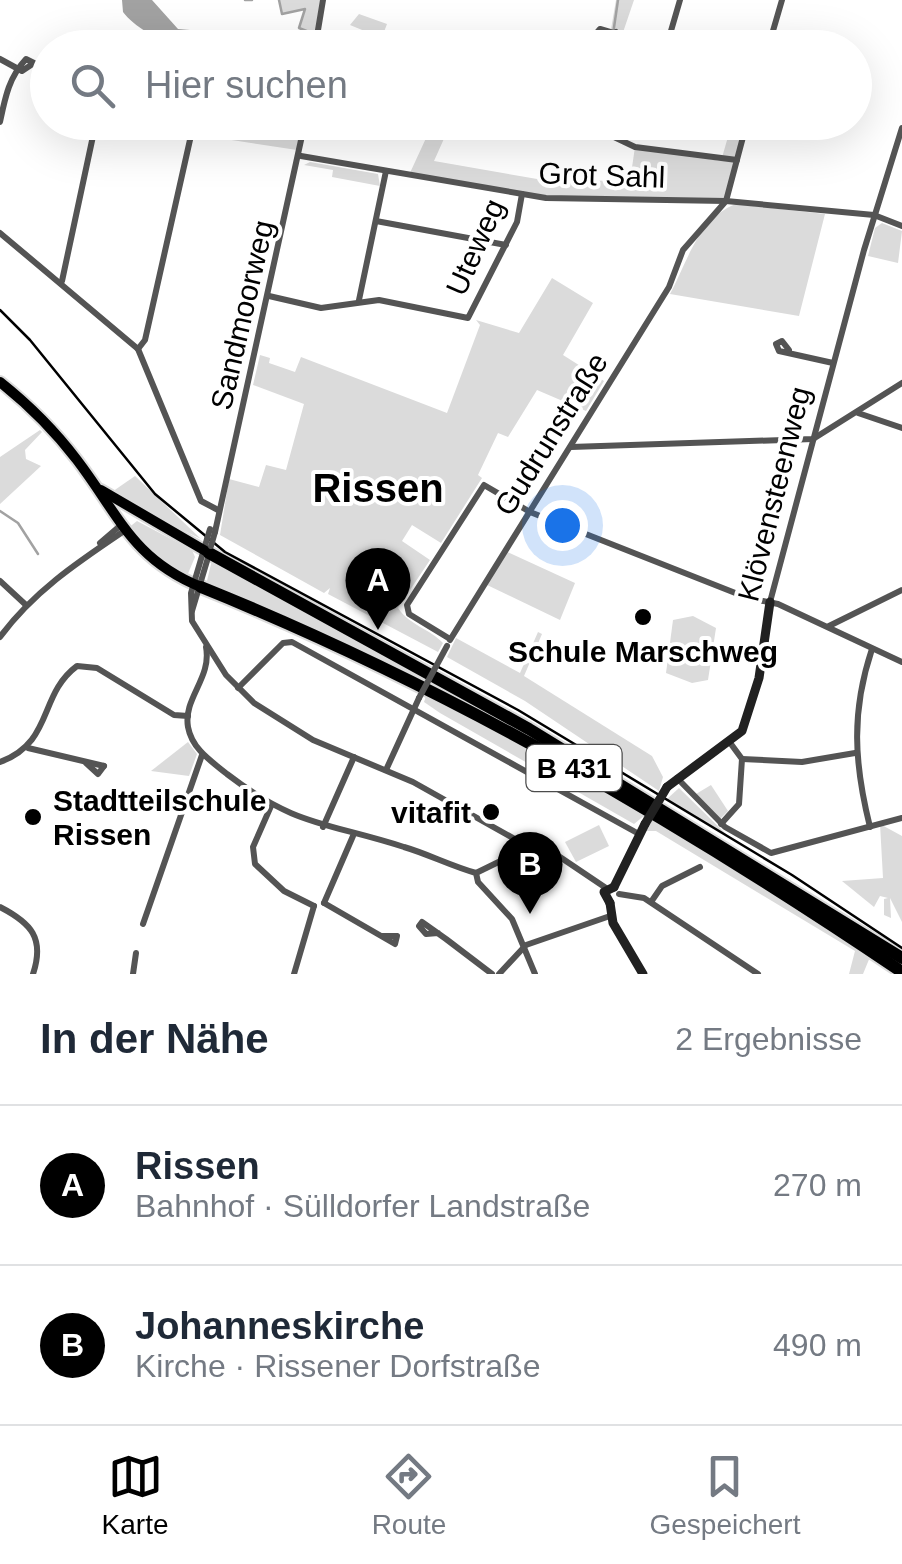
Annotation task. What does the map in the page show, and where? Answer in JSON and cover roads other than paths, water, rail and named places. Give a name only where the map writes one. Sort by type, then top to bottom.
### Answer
[{"type":"highway","name":"B 431","points":[[208,548],[529,729],[902,958]]},
{"type":"highway","name":"B 431","points":[[197,585],[470,708],[775,889],[902,972]]},
{"type":"main road","name":"B 431","points":[[0,382],[66,446],[123,528],[155,564],[197,585]]},
{"type":"main road","name":"B 431","points":[[96,487],[191,543],[208,548]]},
{"type":"main road","points":[[123,528],[138,519],[191,543]]},
{"type":"street","points":[[318,30],[323,0]]},
{"type":"street","points":[[671,30],[680,0]]},
{"type":"street","points":[[773,30],[782,0]]},
{"type":"street","points":[[0,59],[18,69],[8,86],[0,122]]},
{"type":"street","name":"Klövensteenweg","points":[[611,893],[667,787],[730,744],[752,712],[770,602],[874,215],[902,128]]},
{"type":"street","points":[[62,281],[92,140]]},
{"type":"street","points":[[138,349],[146,340],[190,140]]},
{"type":"street","name":"Sandmoorweg","points":[[206,646],[191,612],[218,513],[303,140]]},
{"type":"street","points":[[622,140],[635,147],[721,162],[737,160]]},
{"type":"street","name":"Gudrunstraße","points":[[386,770],[414,706],[449,642],[669,288],[682,250],[726,201],[742,140]]},
{"type":"street","name":"Grot Sahl","points":[[301,156],[522,194],[726,201],[874,215],[902,226]]},
{"type":"street","points":[[269,296],[320,308],[359,300],[386,171]]},
{"type":"street","name":"Uteweg","points":[[359,300],[468,318],[506,245],[522,194]]},
{"type":"street","points":[[376,221],[506,245]]},
{"type":"street","points":[[0,232],[138,349],[200,498],[218,513]]},
{"type":"street","points":[[789,350],[834,362]]},
{"type":"street","points":[[570,447],[813,438],[902,383]]},
{"type":"street","points":[[857,412],[902,428]]},
{"type":"street","points":[[817,422],[829,430]]},
{"type":"street","points":[[449,642],[406,610],[480,486],[487,486],[530,512],[770,602],[902,662]]},
{"type":"street","points":[[0,638],[26,605],[123,528]]},
{"type":"street","points":[[0,581],[26,605]]},
{"type":"street","points":[[828,627],[902,590]]},
{"type":"street","points":[[238,688],[288,641],[414,706],[639,834]]},
{"type":"street","points":[[206,646],[206,673],[188,716],[189,732],[202,755],[272,806],[323,828],[406,848],[476,873],[528,847],[557,854],[611,893],[651,902],[758,974]]},
{"type":"street","points":[[206,646],[238,688],[286,724],[524,840],[528,847]]},
{"type":"street","points":[[870,827],[854,753],[857,706],[872,649]]},
{"type":"street","points":[[0,762],[28,748],[56,690],[77,666],[97,668],[174,715],[188,716]]},
{"type":"street","points":[[206,673],[226,675]]},
{"type":"street","points":[[722,824],[739,804],[742,759],[730,744]]},
{"type":"street","points":[[28,748],[84,762]]},
{"type":"street","points":[[742,759],[802,762],[854,753]]},
{"type":"street","points":[[143,924],[202,755]]},
{"type":"street","points":[[323,828],[354,757]]},
{"type":"street","points":[[677,778],[722,824],[771,853],[901,821]]},
{"type":"street","points":[[272,806],[253,847],[255,864],[284,891],[382,936]]},
{"type":"street","points":[[294,974],[319,904],[353,836]]},
{"type":"street","points":[[651,902],[662,886],[700,867]]},
{"type":"street","points":[[476,873],[478,882],[512,919],[535,974]]},
{"type":"street","points":[[611,893],[610,916],[643,974]]},
{"type":"street","points":[[0,907],[34,931],[38,942],[33,974]]},
{"type":"street","points":[[438,934],[496,974],[526,945],[610,916]]},
{"type":"street","points":[[133,974],[136,953]]},
{"type":"waterway","points":[[245,0],[252,0]]},
{"type":"waterway","points":[[279,0],[282,14],[305,9],[299,28],[304,30]]},
{"type":"waterway","points":[[614,30],[618,0]]},
{"type":"waterway","points":[[0,511],[18,523],[38,554]]},
{"type":"tram line","points":[[0,310],[30,340],[155,494],[225,552],[518,710],[792,875],[902,948]]},
{"type":"place","name":"Schule Marschweg","points":[[643,617]]},
{"type":"place","name":"Rissen","points":[[378,630]]},
{"type":"place","name":"vitafit","points":[[491,812]]},
{"type":"place","name":"Stadtteilschule Rissen","points":[[33,817]]},
{"type":"place","name":"Johanneskirche","points":[[530,914]]},
{"type":"district","name":"Rissen","points":[[378,488]]}]
